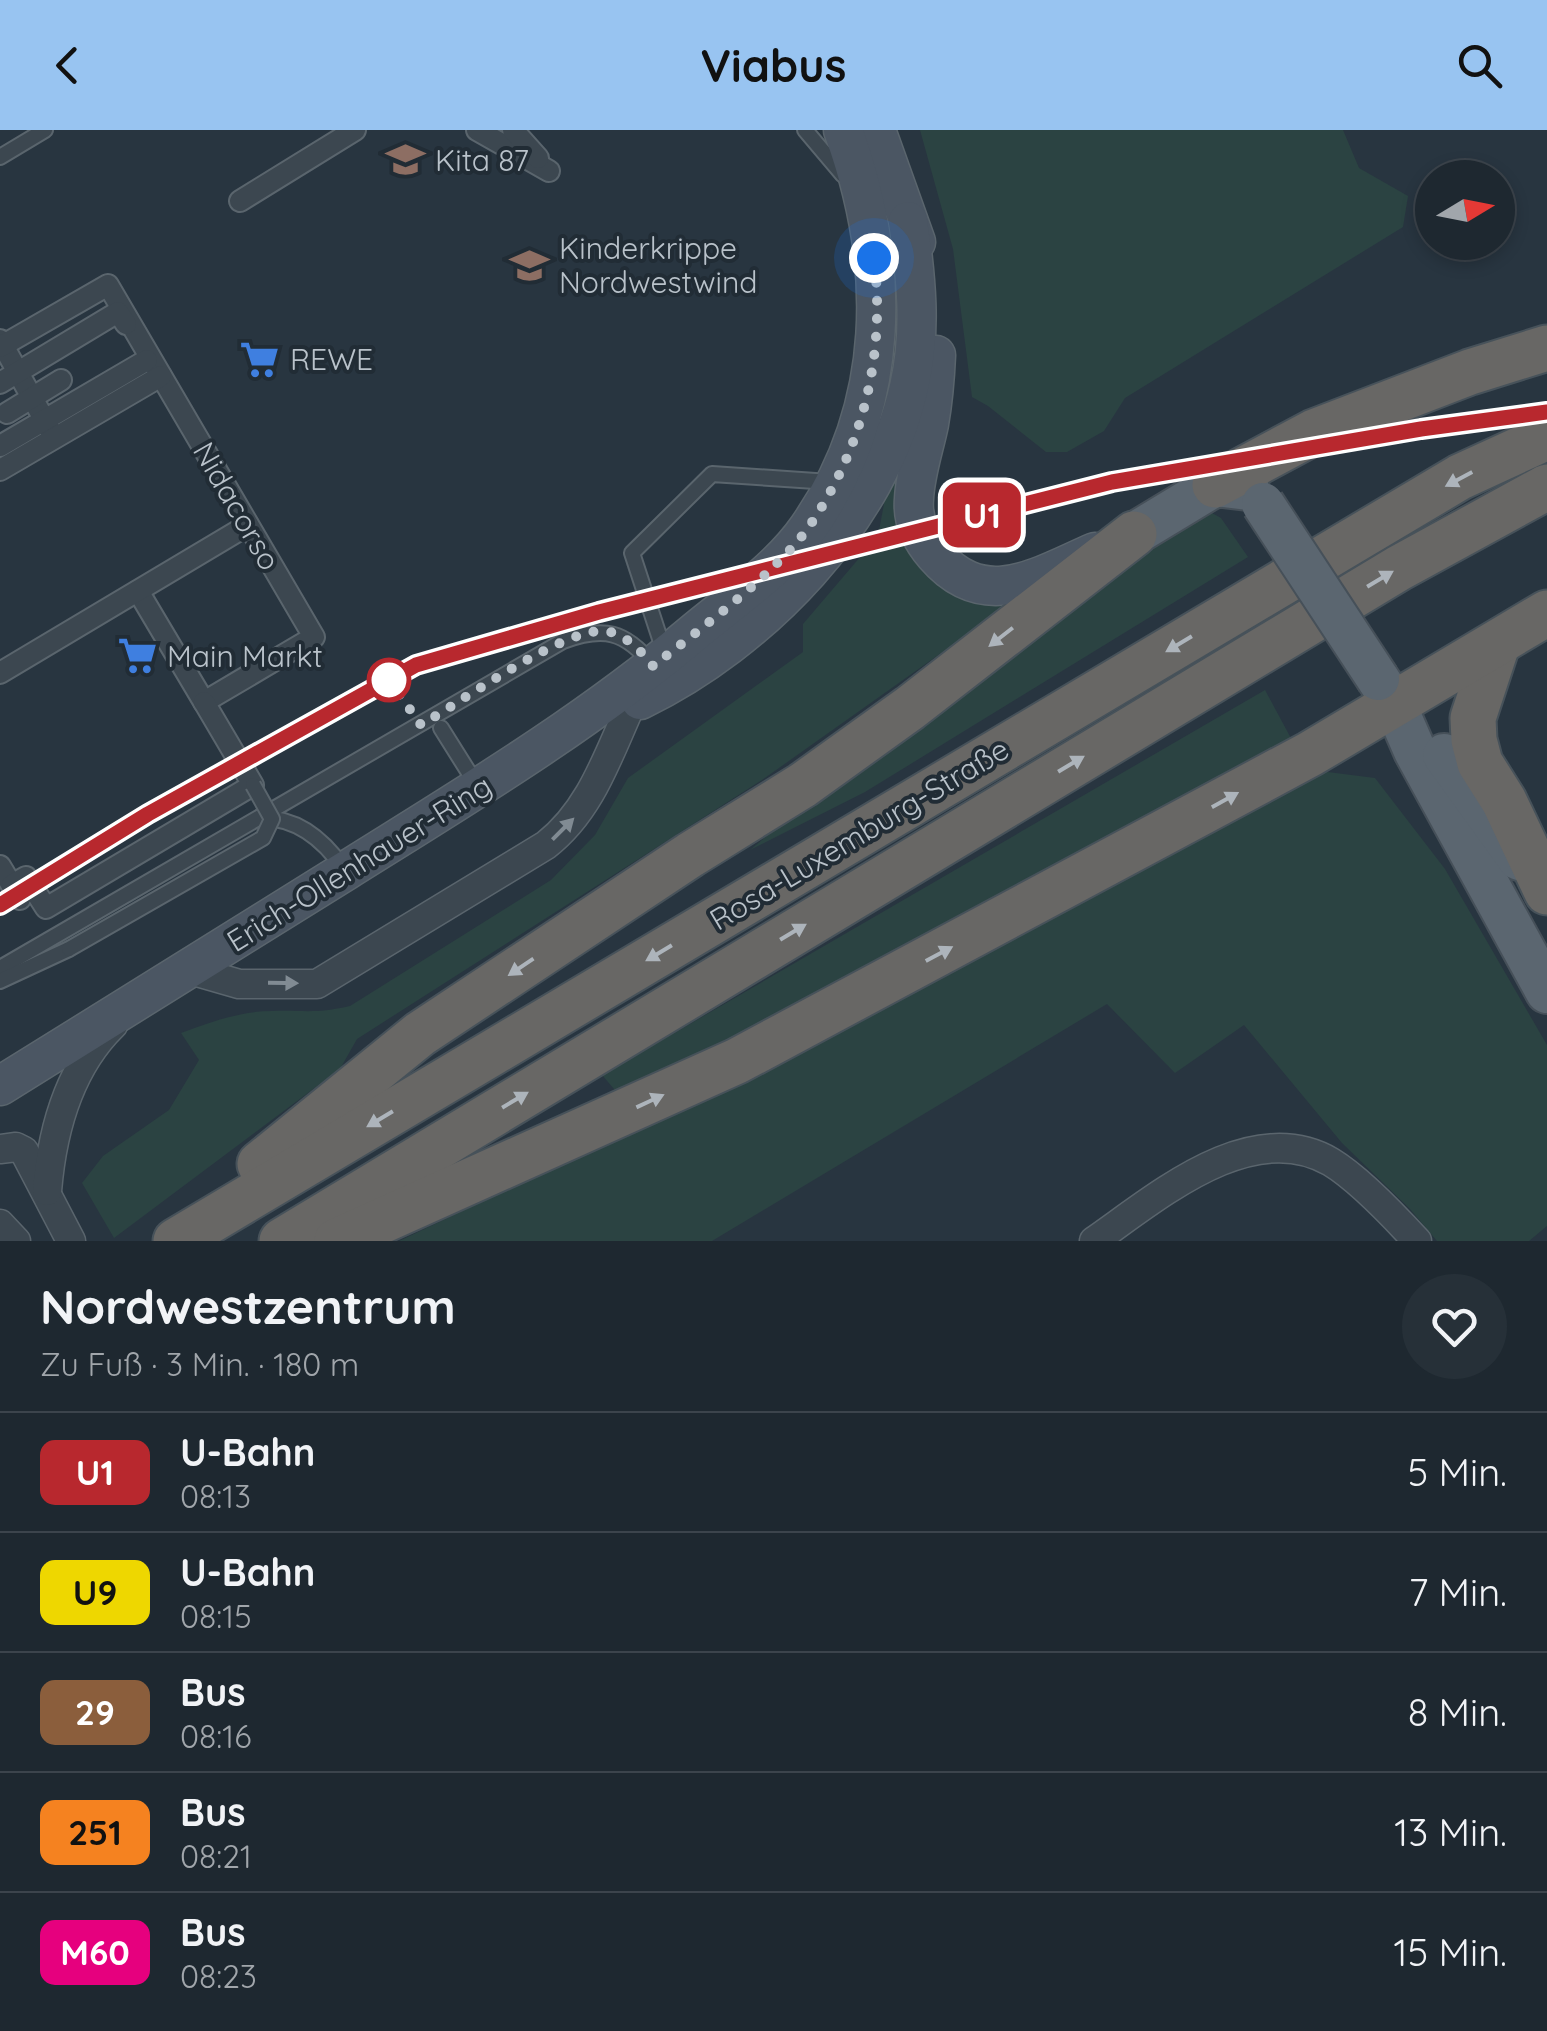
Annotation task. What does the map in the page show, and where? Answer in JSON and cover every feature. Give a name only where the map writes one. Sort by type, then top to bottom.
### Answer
[{"type":"highway","points":[[1245,494],[1288,445],[1314,432],[1470,372],[1547,348]]},
{"type":"highway","name":"Rosa-Luxemburg-Straße","points":[[176,1241],[1460,477],[1547,437]]},
{"type":"highway","name":"Rosa-Luxemburg-Straße","points":[[282,1241],[1382,578],[1547,488]]},
{"type":"highway","points":[[165,1241],[420,1034],[690,855],[803,786],[1134,534]]},
{"type":"highway","points":[[337,1241],[737,1061],[1082,878],[1387,692],[1498,645],[1547,613]]},
{"type":"highway","points":[[1498,645],[1474,718],[1474,740],[1480,763],[1504,801],[1547,894]]},
{"type":"main road","name":"Erich-Ollenhauer-Ring","points":[[530,756],[660,661],[745,592],[807,529],[833,482],[864,411],[878,342],[868,220],[859,176],[843,130]]},
{"type":"main road","name":"Erich-Ollenhauer-Ring","points":[[876,130],[932,299],[937,349],[930,422],[914,500],[914,515],[924,543],[953,570],[992,588],[1023,584],[1134,534]]},
{"type":"main road","name":"Erich-Ollenhauer-Ring","points":[[0,1086],[530,756],[668,687],[754,622],[813,566],[859,507],[902,415],[912,372],[917,322],[908,221]]},
{"type":"main road","points":[[1134,534],[1245,494],[1387,692],[1431,735],[1476,802],[1547,894]]},
{"type":"main road","points":[[1387,692],[1415,751],[1547,992]]},
{"type":"street","points":[[240,201],[354,130]]},
{"type":"street","points":[[478,130],[549,171],[513,130]]},
{"type":"street","name":"Nidacorso","points":[[56,440],[1,344],[108,284],[314,637],[204,702]]},
{"type":"street","name":"Nidacorso","points":[[0,383],[118,312],[154,368]]},
{"type":"street","points":[[44,356],[72,404]]},
{"type":"street","points":[[0,446],[72,404],[154,368]]},
{"type":"street","points":[[0,470],[56,440],[154,368]]},
{"type":"street","points":[[7,413],[61,380]]},
{"type":"street","points":[[0,675],[249,529]]},
{"type":"street","points":[[0,675],[249,529]]},
{"type":"street","points":[[0,866],[16,892],[26,877],[46,908],[253,785],[138,591]]},
{"type":"street","name":"Erich-Ollenhauer-Ring","points":[[187,969],[239,984],[316,984],[546,845],[569,827],[592,792],[631,704]]},
{"type":"street","points":[[50,1199],[57,1122],[70,1089],[96,1044],[132,1005]]},
{"type":"street","points":[[0,1148],[24,1151],[71,1241]]},
{"type":"street","points":[[1094,1241],[1196,1172],[1226,1158],[1264,1148],[1298,1152],[1330,1162],[1394,1216],[1417,1241]]},
{"type":"lane","points":[[0,157],[45,130]]},
{"type":"lane","points":[[805,130],[843,174],[868,220]]},
{"type":"lane","points":[[660,661],[632,552],[712,474],[833,482]]},
{"type":"lane","points":[[0,975],[72,926],[562,641],[606,631],[660,661]]},
{"type":"lane","points":[[441,728],[478,788]]},
{"type":"lane","points":[[0,975],[68,949],[262,838],[272,819],[253,785]]},
{"type":"lane","points":[[0,975],[75,923],[242,822],[278,818],[292,824],[325,842],[345,871]]},
{"type":"green space","points":[[920,130],[1343,130],[1359,168],[1408,196],[1403,227],[1125,398],[1104,431],[1067,452],[1046,452],[972,397],[953,249]]},
{"type":"green space","points":[[896,470],[907,545],[925,574],[959,593],[1022,605],[982,624],[762,780],[357,1039],[340,1069],[114,1238],[82,1183],[103,1156],[169,1110],[199,1060],[181,1033],[248,1013],[350,1006],[551,880],[595,835],[628,778],[803,652],[803,624],[878,536],[886,493]]},
{"type":"green space","points":[[1212,513],[1221,518],[1248,557],[865,792],[750,850],[827,785],[1196,515]]},
{"type":"green space","points":[[1265,690],[1293,742],[620,1096],[602,1075]]},
{"type":"green space","points":[[1312,770],[1375,778],[1445,869],[1547,1045],[1547,1226],[1529,1241],[1437,1241],[1342,1143],[1244,1025],[1175,1073],[1107,1004],[712,1241],[399,1241],[772,1065]]},
{"type":"metro line","name":"U1","points":[[0,905],[148,814],[416,665],[599,612],[1112,482],[1421,429],[1547,412]]},
{"type":"place","name":"Kita 87","points":[[405,160]]},
{"type":"place","name":"Kinderkrippe Nordwestwind","points":[[529,265]]},
{"type":"place","name":"REWE","points":[[260,359]]},
{"type":"place","name":"Main Markt","points":[[137,656]]},
{"type":"route","points":[[389,680],[421,725],[562,641],[577,636],[606,631],[624,638],[653,666],[745,592],[807,529],[853,440],[872,381],[878,342],[874,258]]}]
